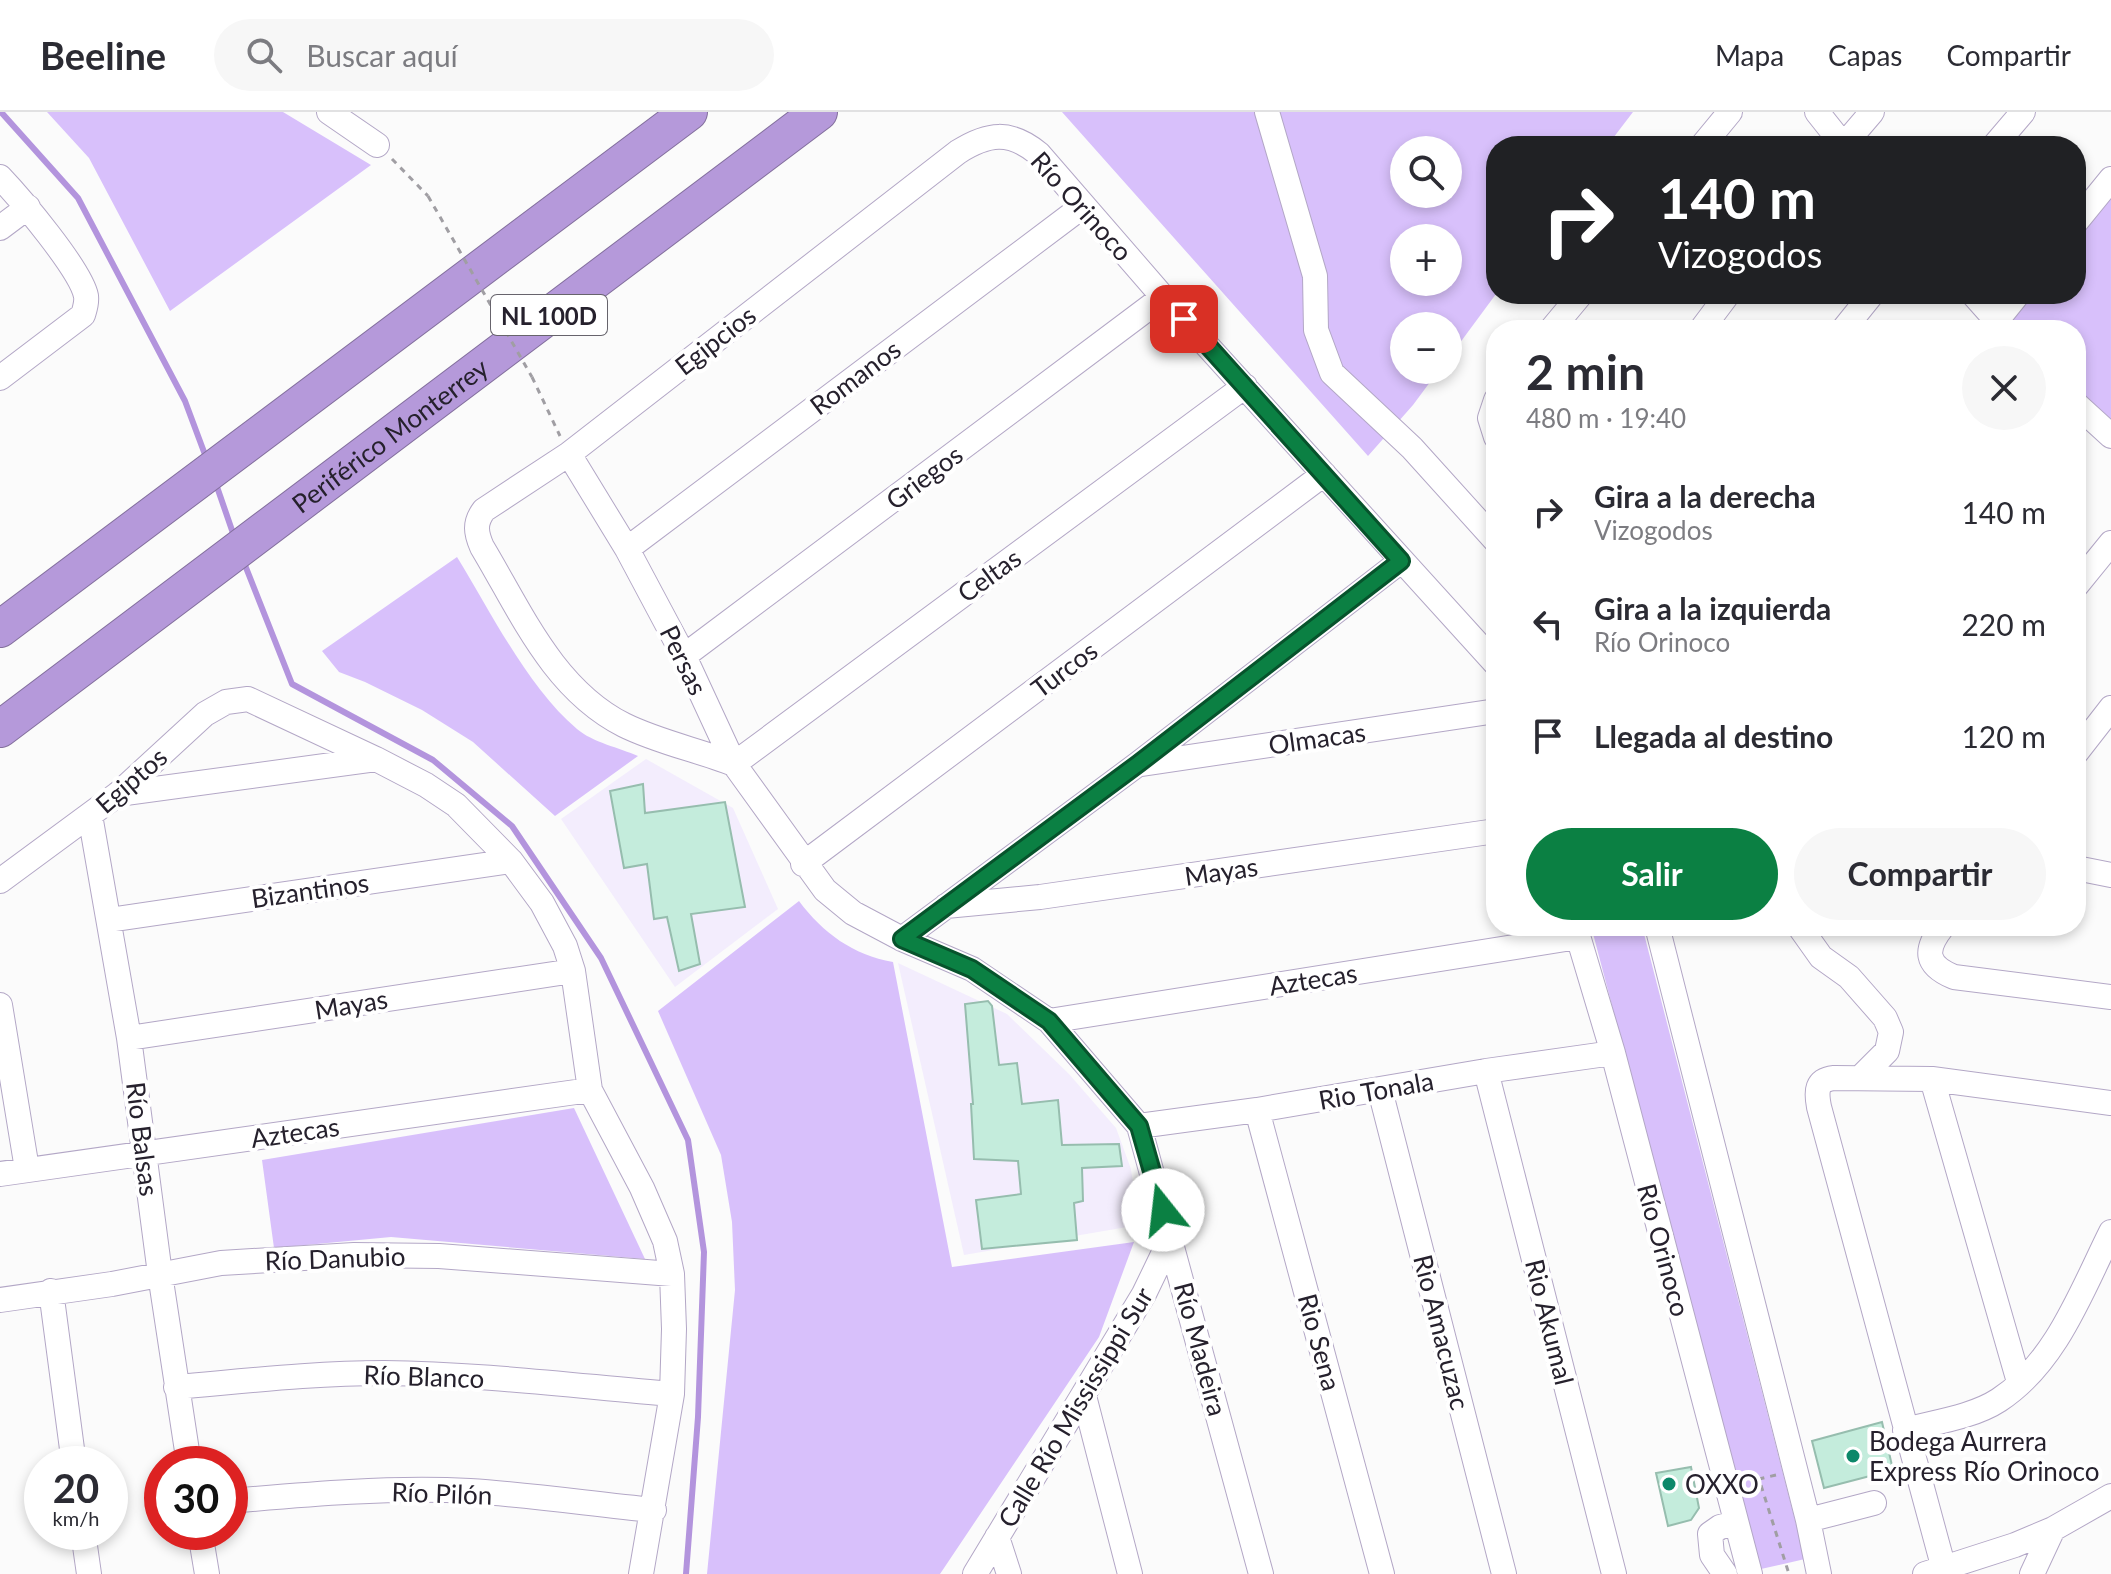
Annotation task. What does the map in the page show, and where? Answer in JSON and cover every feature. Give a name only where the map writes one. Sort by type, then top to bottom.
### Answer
[{"type":"highway","name":"NL 100D","points":[[0,629],[689,112]]},
{"type":"highway","name":"Periférico Monterrey","points":[[0,729],[819,112]]},
{"type":"street","points":[[1267,112],[1315,276],[1316,330],[1332,373],[1412,448],[1486,530]]},
{"type":"street","points":[[1710,136],[1730,112]]},
{"type":"street","points":[[1817,112],[1835,136]]},
{"type":"street","points":[[1852,136],[1872,112]]},
{"type":"street","points":[[2003,136],[2023,112]]},
{"type":"street","points":[[336,114],[377,145]]},
{"type":"street","name":"Río Orinoco","points":[[975,141],[998,137],[1025,142],[1039,154],[1163,297],[1486,653]]},
{"type":"street","name":"Egipcios","points":[[734,764],[626,726],[582,697],[554,666],[482,547],[476,526],[484,510],[569,454],[975,141]]},
{"type":"street","points":[[0,177],[28,207],[85,292],[83,315],[0,378]]},
{"type":"street","points":[[2086,210],[2111,179]]},
{"type":"street","name":"Romanos","points":[[627,549],[1083,206]]},
{"type":"street","points":[[0,228],[28,207]]},
{"type":"street","name":"Griegos","points":[[684,656],[1163,297]]},
{"type":"street","points":[[1559,320],[1573,304]]},
{"type":"street","points":[[1851,320],[1864,304]]},
{"type":"street","name":"Celtas","points":[[734,764],[1245,386]]},
{"type":"street","points":[[2086,415],[2111,436]]},
{"type":"street","name":"Persas","points":[[569,454],[627,549],[684,656],[734,764],[803,864]]},
{"type":"street","name":"Turcos","points":[[803,864],[1324,474]]},
{"type":"street","points":[[2086,574],[2111,543]]},
{"type":"street","points":[[902,939],[1138,764],[1401,561]]},
{"type":"street","name":"Egiptos","points":[[0,881],[118,794],[215,707],[248,699],[426,785],[456,805],[511,861],[554,923],[573,971],[590,1090],[642,1188],[665,1241],[672,1274],[672,1394],[641,1574]]},
{"type":"street","points":[[2101,738],[2111,708]]},
{"type":"street","name":"Olmacas","points":[[1138,764],[1486,712]]},
{"type":"street","points":[[118,794],[376,759]]},
{"type":"street","name":"Río Balsas","points":[[90,815],[129,1038],[186,1446]]},
{"type":"street","name":"Mayas","points":[[946,906],[1040,897],[1486,832]]},
{"type":"street","name":"Bizantinos","points":[[109,920],[511,861]]},
{"type":"street","name":"Río Madeira","points":[[803,864],[825,890],[853,913],[902,939],[972,969],[1049,1021],[1139,1126],[1261,1574]]},
{"type":"street","points":[[2086,870],[2111,875]]},
{"type":"street","name":"Aztecas","points":[[1049,1021],[1547,936]]},
{"type":"street","name":"Río Orinoco","points":[[1578,936],[1613,1053],[1750,1574]]},
{"type":"street","points":[[1660,936],[1808,1520],[1819,1574]]},
{"type":"street","points":[[1806,936],[1821,957],[1849,977],[1885,1018],[1891,1032],[1887,1051],[1860,1078]]},
{"type":"street","points":[[1935,936],[1930,957],[1938,970],[1954,977],[2111,997]]},
{"type":"street","name":"Mayas","points":[[129,1038],[573,971]]},
{"type":"street","points":[[0,1005],[27,1169]]},
{"type":"street","name":"Rio Tonala","points":[[1139,1126],[1613,1053]]},
{"type":"street","name":"Rio Akumal","points":[[1486,1071],[1614,1574]]},
{"type":"street","points":[[2109,1495],[2053,1529],[1935,1572],[1905,1430],[1816,1092],[1825,1079],[1932,1079],[2111,1103]]},
{"type":"street","points":[[1932,1079],[2019,1382]]},
{"type":"street","name":"Aztecas","points":[[0,1174],[590,1090]]},
{"type":"street","name":"Rio Amacuzac","points":[[1380,1090],[1504,1574]]},
{"type":"street","name":"Rio Sena","points":[[1257,1110],[1382,1574]]},
{"type":"street","points":[[1905,1430],[1970,1412],[1998,1400],[2019,1382],[2059,1334],[2111,1232]]},
{"type":"street","name":"Calle Río Mississippi Sur","points":[[975,1574],[1144,1294],[1171,1238]]},
{"type":"street","name":"Río Danubio","points":[[0,1300],[112,1284],[221,1263],[394,1254],[672,1274]]},
{"type":"street","points":[[51,1291],[72,1446]]},
{"type":"street","name":"Río Blanco","points":[[176,1387],[386,1373],[672,1394]]},
{"type":"street","points":[[1084,1396],[1130,1574]]},
{"type":"street","name":"Río Pilón","points":[[248,1499],[333,1492],[470,1491],[654,1510]]},
{"type":"street","points":[[1808,1520],[1874,1503]]},
{"type":"street","points":[[1725,1574],[1712,1555],[1710,1534],[1720,1527],[1736,1523]]},
{"type":"street","points":[[2032,1574],[2053,1529]]},
{"type":"street","points":[[997,1537],[1009,1574]]},
{"type":"street","points":[[86,1550],[89,1574]]},
{"type":"street","points":[[203,1550],[207,1574]]},
{"type":"path","points":[[377,145],[428,196],[532,377],[569,454]]},
{"type":"path","points":[[1789,1574],[1759,1479],[1795,1470]]},
{"type":"shaded area","points":[[47,112],[283,112],[371,165],[170,311],[89,158]]},
{"type":"shaded area","points":[[1062,112],[1633,112],[1615,136],[1486,136],[1486,304],[1489,304],[1462,340],[1462,312],[1390,312],[1390,384],[1429,384],[1368,456]]},
{"type":"shaded area","points":[[2111,189],[2111,431],[2086,407],[2086,320],[2012,320],[2018,304],[2086,304],[2086,220]]},
{"type":"shaded area","points":[[457,557],[526,671],[559,712],[590,738],[638,756],[555,816],[473,742],[422,710],[339,672],[322,651]]},
{"type":"shaded area","points":[[646,759],[733,808],[778,909],[675,987],[561,819]]},
{"type":"shaded area","points":[[799,901],[818,923],[840,941],[865,954],[893,962],[952,1267],[1134,1242],[1099,1337],[940,1574],[707,1574],[735,1290],[732,1222],[721,1155],[658,1011]]},
{"type":"shaded area","points":[[1594,936],[1645,936],[1805,1559],[1761,1569]]},
{"type":"shaded area","points":[[898,963],[1007,1014],[1069,1074],[1116,1128],[1131,1169],[1139,1225],[964,1255]]},
{"type":"shaded area","points":[[574,1108],[645,1259],[391,1237],[274,1248],[262,1160]]},
{"type":"building","points":[[643,784],[645,813],[725,802],[745,907],[691,914],[700,964],[679,971],[667,917],[654,919],[647,864],[624,868],[610,791]]},
{"type":"building","points":[[988,1001],[992,1006],[999,1065],[1017,1063],[1022,1104],[1058,1100],[1062,1145],[1119,1144],[1122,1166],[1082,1168],[1083,1201],[1074,1203],[1077,1240],[982,1249],[976,1200],[1021,1194],[1018,1161],[974,1159],[965,1004]]},
{"type":"building","name":"Bodega Aurrera Express Río Orinoco","points":[[1882,1422],[1893,1470],[1824,1488],[1812,1441]]},
{"type":"building","points":[[1691,1467],[1699,1508],[1691,1520],[1668,1526],[1656,1473]]},
{"type":"waterway","points":[[1,112],[78,198],[185,401],[207,460]]},
{"type":"waterway","points":[[215,481],[235,539]]},
{"type":"waterway","points":[[243,560],[292,684],[433,760],[512,826],[601,958],[688,1140],[704,1252],[698,1417],[686,1574]]},
{"type":"place","name":"Bodega Aurrera Express Río Orinoco","points":[[1853,1456]]},
{"type":"place","name":"OXXO","points":[[1669,1484]]},
{"type":"route","points":[[1163,1210],[1139,1126],[1049,1021],[972,969],[902,939],[1138,764],[1401,561],[1184,319]]}]
